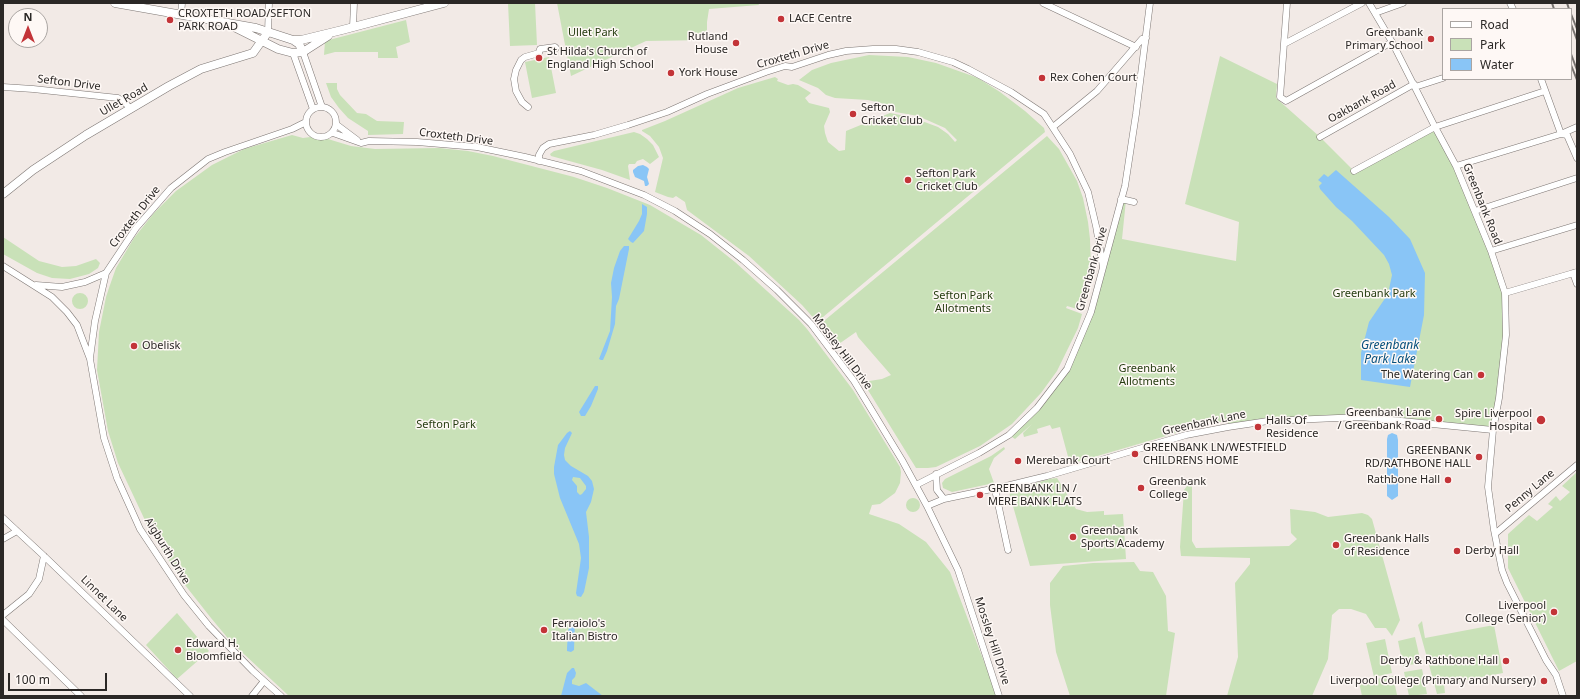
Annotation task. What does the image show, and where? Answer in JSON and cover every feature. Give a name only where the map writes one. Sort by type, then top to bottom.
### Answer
[{"type":"main road","points":[[115,3],[230,25],[256,28],[296,40],[342,30],[435,4],[444,3]]},
{"type":"main road","points":[[230,25],[278,49],[293,53],[303,52],[321,40],[342,30]]},
{"type":"main road","name":"Ullet Road","points":[[3,194],[33,170],[130,108],[201,69],[253,53],[268,32]]},
{"type":"main road","points":[[296,40],[303,52]]},
{"type":"street","points":[[181,15],[182,3]]},
{"type":"street","points":[[268,32],[269,3]]},
{"type":"street","points":[[353,27],[354,3]]},
{"type":"street","points":[[1043,3],[1136,47]]},
{"type":"street","name":"Greenbank Drive","points":[[916,485],[979,453],[1009,435],[1037,408],[1067,369],[1090,312],[1122,199],[1135,121],[1150,3]]},
{"type":"street","points":[[1287,3],[1280,97],[1286,101],[1392,42]]},
{"type":"street","points":[[1284,44],[1362,3]]},
{"type":"street","name":"Greenbank Road","points":[[1370,3],[1392,42],[1456,166],[1491,251],[1505,293],[1506,335],[1499,398],[1493,430],[1488,487],[1502,570],[1507,583],[1546,660],[1556,675],[1563,696]]},
{"type":"street","points":[[1375,13],[1403,3]]},
{"type":"street","points":[[1053,127],[1097,91],[1142,40],[1146,38]]},
{"type":"street","points":[[528,107],[522,102],[516,91],[514,79],[516,70],[521,60],[525,57],[539,53],[540,49],[556,48]]},
{"type":"street","name":"Croxteth Drive","points":[[539,161],[539,154],[543,148],[549,144],[594,135],[635,123],[667,112],[707,94],[786,66],[792,67],[828,55],[846,51],[896,49],[918,52],[958,64],[1011,92],[1044,114],[1070,154],[1088,192],[1103,267]]},
{"type":"street","points":[[303,52],[314,80],[322,107]]},
{"type":"street","points":[[293,53],[313,109]]},
{"type":"street","name":"Oakbank Road","points":[[1320,137],[1415,86],[1442,78]]},
{"type":"street","points":[[306,90],[314,80]]},
{"type":"street","points":[[1541,80],[1561,134]]},
{"type":"street","name":"Sefton Drive","points":[[3,87],[118,98],[130,108]]},
{"type":"street","points":[[1354,171],[1435,127],[1545,91]]},
{"type":"street","points":[[322,107],[327,108],[335,115],[337,125],[333,133],[326,137],[319,137],[314,136],[308,131],[306,122],[307,117],[313,109],[322,107]]},
{"type":"street","name":"Croxteth Drive","points":[[106,273],[136,228],[171,188],[208,159],[292,129],[306,122]]},
{"type":"street","points":[[337,125],[361,143]]},
{"type":"street","points":[[1456,166],[1561,134],[1577,127]]},
{"type":"street","name":"Croxteth Drive","points":[[292,129],[308,131]]},
{"type":"street","name":"Croxteth Drive","points":[[333,133],[361,143],[369,141],[433,142],[525,157]]},
{"type":"street","points":[[1561,134],[1567,135],[1577,158]]},
{"type":"street","name":"Mossley Hill Drive","points":[[525,157],[581,171],[644,194],[675,211],[710,234],[743,260],[777,290],[811,324],[854,381],[927,506],[958,570],[999,696]]},
{"type":"street","points":[[1475,211],[1577,178]]},
{"type":"street","points":[[1122,199],[1134,202]]},
{"type":"street","points":[[1491,251],[1577,225]]},
{"type":"street","name":"Aigburth Drive","points":[[3,266],[52,297],[77,325],[90,359],[104,438],[117,478],[140,530],[193,606],[209,626],[253,671],[281,696]]},
{"type":"street","name":"Aigburth Drive","points":[[35,285],[62,287],[85,282],[106,273]]},
{"type":"street","name":"Aigburth Drive","points":[[90,359],[106,273]]},
{"type":"street","points":[[1505,293],[1575,273],[1577,284]]},
{"type":"street","name":"Greenbank Lane","points":[[927,506],[944,499],[1047,476],[1186,435],[1228,426],[1268,421],[1361,417],[1493,430]]},
{"type":"street","name":"Penny Lane","points":[[1496,533],[1577,465]]},
{"type":"street","points":[[936,474],[937,490],[944,499]]},
{"type":"street","points":[[996,494],[1008,550]]},
{"type":"street","name":"Linnet Lane","points":[[3,518],[190,696]]},
{"type":"street","points":[[3,539],[17,531]]},
{"type":"street","points":[[3,614],[29,594],[38,579],[44,556]]},
{"type":"street","points":[[3,620],[81,696]]},
{"type":"street","points":[[252,696],[264,681]]},
{"type":"green space","points":[[508,3],[535,3],[537,45],[510,46]]},
{"type":"green space","name":"Ullet Park","points":[[557,3],[758,3],[759,5],[709,9],[707,40],[646,41],[571,76]]},
{"type":"green space","points":[[406,20],[410,42],[396,47],[398,58],[378,58],[378,52],[335,52],[324,55],[325,41]]},
{"type":"green space","points":[[869,55],[908,57],[936,63],[978,78],[1025,111],[1044,128],[1045,132],[817,322],[802,305],[749,256],[687,210],[685,202],[676,196],[673,198],[655,192],[663,158],[659,147],[650,136],[642,130],[738,88],[775,77],[778,79],[777,81],[788,85],[798,85],[811,93],[805,98],[809,103],[829,108],[830,112],[824,126],[825,133],[828,142],[839,151],[845,150],[846,131],[890,113],[911,117],[938,127],[948,134],[955,142],[957,140],[945,128],[918,116],[890,111],[889,105],[868,100],[835,98],[826,95],[818,88],[799,80],[812,70],[831,63]]},
{"type":"green space","name":"Greenbank Park","points":[[1220,56],[1277,84],[1276,98],[1320,137],[1354,171],[1435,127],[1456,166],[1505,293],[1506,335],[1493,430],[1361,417],[1228,427],[1228,420],[1226,422],[1214,422],[1070,464],[1060,427],[1052,429],[1050,425],[1037,429],[1038,433],[1024,437],[1023,433],[1032,424],[1015,439],[1009,435],[1037,408],[1067,369],[1082,333],[1121,199],[1126,200],[1122,239],[1236,261],[1239,222],[1185,204]]},
{"type":"green space","points":[[549,57],[556,93],[532,98],[525,62]]},
{"type":"green space","points":[[326,83],[337,83],[337,89],[340,95],[357,113],[366,114],[377,121],[404,122],[403,134],[368,135],[368,131],[348,118],[339,108],[331,97]]},
{"type":"green space","points":[[634,132],[640,134],[653,145],[659,157],[650,164],[643,159],[637,161],[635,164],[629,164],[630,180],[602,170],[551,156],[550,154],[554,151]]},
{"type":"green space","name":"Sefton Park","points":[[292,135],[303,138],[318,136],[351,146],[375,149],[439,148],[468,151],[574,177],[650,205],[701,235],[735,262],[807,329],[853,390],[900,467],[900,483],[895,493],[880,504],[872,505],[869,514],[899,524],[926,542],[950,572],[997,696],[289,696],[231,642],[185,585],[151,533],[118,463],[108,431],[97,370],[99,332],[106,297],[116,268],[134,238],[154,213],[176,191],[212,165],[244,149]]},
{"type":"green space","name":"Sefton Park Allotments","points":[[1047,136],[1059,149],[1077,181],[1083,198],[1088,222],[1091,272],[1084,311],[1067,306],[1066,308],[1082,314],[1078,328],[1057,371],[1041,393],[1012,424],[980,446],[936,467],[916,468],[863,382],[882,379],[891,375],[858,337],[856,332],[836,346],[819,325]]},
{"type":"green space","points":[[3,237],[39,261],[62,267],[76,266],[96,259],[100,263],[98,268],[89,274],[70,279],[52,278],[37,273],[3,254]]},
{"type":"green space","points":[[77,293],[83,293],[88,298],[86,307],[83,309],[77,309],[72,304],[72,298]]},
{"type":"green space","points":[[1004,447],[1005,449],[994,458],[989,469],[994,483],[952,492],[943,488],[942,483],[945,479],[991,456]]},
{"type":"green space","name":"Liverpool College (Senior)","points":[[1577,472],[1577,661],[1559,671],[1508,568],[1508,534],[1529,515],[1537,521],[1553,507],[1548,504],[1556,496],[1560,501],[1570,492],[1562,486]]},
{"type":"green space","name":"Greenbank Sports Academy","points":[[1057,478],[1076,509],[1087,512],[1104,511],[1104,515],[1123,514],[1126,559],[1030,566],[1009,492],[1049,479]]},
{"type":"green space","points":[[1192,484],[1192,541],[1196,548],[1289,546],[1297,539],[1291,533],[1290,509],[1315,512],[1328,517],[1362,513],[1368,515],[1372,519],[1400,620],[1392,636],[1386,628],[1375,628],[1366,614],[1351,609],[1339,609],[1332,615],[1328,659],[1312,696],[1227,696],[1238,657],[1235,583],[1250,564],[1250,558],[1181,556],[1180,547],[1184,490],[1187,486]]},
{"type":"green space","points":[[910,498],[916,498],[920,502],[920,508],[916,512],[910,512],[906,508],[906,502]]},
{"type":"green space","points":[[1134,562],[1140,571],[1153,572],[1166,596],[1168,631],[1175,633],[1166,696],[1070,696],[1056,652],[1050,605],[1050,583],[1063,566],[1093,563]]},
{"type":"green space","points":[[177,613],[209,651],[177,679],[146,645]]},
{"type":"green space","points":[[1422,621],[1425,638],[1494,625],[1503,673],[1444,684],[1445,693],[1437,694],[1418,625]]},
{"type":"green space","points":[[1415,637],[1421,663],[1403,666],[1398,641]]},
{"type":"green space","points":[[1385,639],[1392,673],[1374,677],[1366,643]]},
{"type":"green space","points":[[1422,669],[1427,694],[1409,696],[1404,672]]},
{"type":"green space","points":[[1393,676],[1397,695],[1362,696],[1359,682]]},
{"type":"water","points":[[643,165],[649,169],[647,177],[649,184],[647,186],[645,186],[644,181],[635,177],[633,172],[633,170],[638,166]]},
{"type":"water","name":"Greenbank Park Lake","points":[[1336,170],[1389,217],[1410,239],[1425,273],[1424,315],[1410,387],[1361,380],[1361,353],[1369,322],[1388,294],[1392,275],[1389,264],[1384,255],[1320,189],[1319,186],[1322,183],[1318,180],[1324,174],[1328,177]]},
{"type":"water","points":[[642,204],[647,207],[644,231],[633,243],[628,239],[642,214]]},
{"type":"water","points":[[624,246],[629,246],[629,249],[619,299],[616,306],[615,324],[607,351],[603,360],[601,360],[599,359],[610,331],[612,297],[611,283],[614,268],[620,251]]},
{"type":"water","points":[[595,386],[598,386],[598,389],[591,406],[585,416],[581,416],[579,412]]},
{"type":"water","points":[[570,431],[572,433],[565,448],[565,460],[571,466],[588,476],[592,481],[594,489],[591,502],[586,512],[589,537],[589,568],[584,592],[581,597],[577,596],[576,593],[581,558],[579,544],[560,498],[554,474],[558,445]],"holes":[[[573,477],[580,478],[586,486],[586,489],[580,495],[577,492],[577,486],[572,480]]]},
{"type":"water","points":[[1392,433],[1397,435],[1398,440],[1398,496],[1392,500],[1387,496],[1387,439],[1388,435]]},
{"type":"water","points":[[575,620],[574,650],[571,652],[567,651],[568,632],[570,623]]},
{"type":"water","points":[[574,668],[576,673],[572,680],[572,684],[579,686],[586,683],[603,696],[561,696],[567,673]]},
{"type":"railway","points":[[1552,3],[1554,8]]},
{"type":"railway","points":[[1567,3],[1569,8]]},
{"type":"railway","points":[[1572,16],[1577,29]]},
{"type":"railway","points":[[1572,27],[1577,40]]},
{"type":"railway","points":[[1572,57],[1577,70]]},
{"type":"railway","points":[[1572,68],[1577,80]]},
{"type":"place","name":"LACE Centre","points":[[781,19]]},
{"type":"place","name":"CROXTETH ROAD/SEFTON PARK ROAD","points":[[170,20]]},
{"type":"place","name":"Greenbank Primary School","points":[[1431,39]]},
{"type":"place","name":"Rutland House","points":[[736,43]]},
{"type":"place","name":"St Hilda's Church of England High School","points":[[539,58]]},
{"type":"place","name":"York House","points":[[671,73]]},
{"type":"place","name":"Rex Cohen Court","points":[[1042,78]]},
{"type":"place","name":"Sefton Cricket Club","points":[[853,114]]},
{"type":"place","name":"Sefton Park Cricket Club","points":[[908,180]]},
{"type":"place","name":"Obelisk","points":[[134,346]]},
{"type":"place","name":"The Watering Can","points":[[1481,375]]},
{"type":"place","name":"Greenbank Lane / Greenbank Road","points":[[1439,419]]},
{"type":"place","name":"Spire Liverpool Hospital","points":[[1541,420]]},
{"type":"place","name":"Halls Of Residence","points":[[1258,427]]},
{"type":"place","name":"GREENBANK LN/WESTFIELD CHILDRENS HOME","points":[[1135,454]]},
{"type":"place","name":"GREENBANK RD/RATHBONE HALL","points":[[1479,457]]},
{"type":"place","name":"Merebank Court","points":[[1018,461]]},
{"type":"place","name":"Rathbone Hall","points":[[1448,480]]},
{"type":"place","name":"Greenbank College","points":[[1141,488]]},
{"type":"place","name":"GREENBANK LN / MERE BANK FLATS","points":[[980,495]]},
{"type":"place","name":"Greenbank Sports Academy","points":[[1073,537]]},
{"type":"place","name":"Greenbank Halls of Residence","points":[[1336,545]]},
{"type":"place","name":"Derby Hall","points":[[1457,551]]},
{"type":"place","name":"Liverpool College (Senior)","points":[[1554,612]]},
{"type":"place","name":"Ferraiolo's Italian Bistro","points":[[544,630]]},
{"type":"place","name":"Edward H. Bloomfield","points":[[178,650]]},
{"type":"place","name":"Derby & Rathbone Hall","points":[[1506,661]]},
{"type":"place","name":"Liverpool College (Primary and Nursery)","points":[[1544,681]]},
{"type":"park label","name":"Greenbank Allotments","points":[[1147,375]]}]
